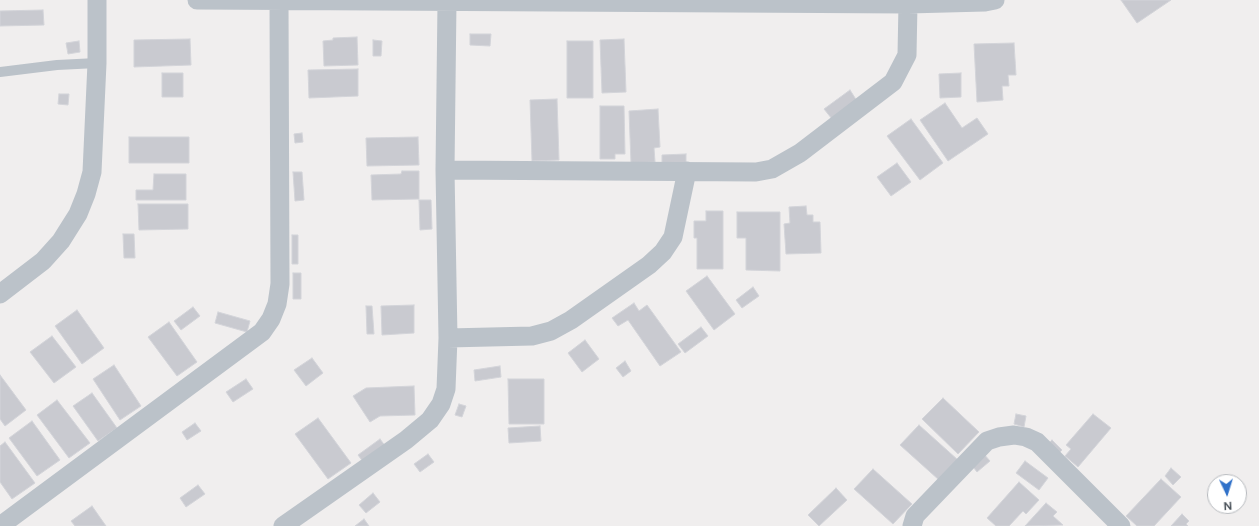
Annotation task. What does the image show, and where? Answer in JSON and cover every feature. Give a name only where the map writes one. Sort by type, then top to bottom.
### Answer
[{"type":"street","points":[[0,294],[43,261],[62,241],[78,214],[86,194],[92,172],[97,62],[97,0]]},
{"type":"street","points":[[197,0],[908,4],[985,2],[995,0]]},
{"type":"street","points":[[0,526],[262,332],[271,319],[277,304],[280,284],[279,1]]},
{"type":"street","points":[[284,526],[406,440],[430,420],[441,404],[446,389],[448,338],[445,170],[447,2]]},
{"type":"street","points":[[445,170],[756,172],[772,169],[800,153],[880,94],[893,82],[907,55],[908,4]]},
{"type":"street","points":[[448,338],[532,336],[551,331],[571,320],[649,265],[663,252],[673,237],[687,171]]},
{"type":"street","points":[[912,526],[915,516],[987,442],[999,437],[1014,435],[1026,437],[1037,442],[1121,526]]},
{"type":"lane","points":[[0,72],[56,65],[97,62]]},
{"type":"building","points":[[1121,0],[1171,0],[1137,23]]},
{"type":"building","points":[[43,10],[44,25],[0,26],[0,11]]},
{"type":"building","points":[[470,34],[491,34],[490,46],[470,45]]},
{"type":"building","points":[[357,37],[358,65],[324,66],[323,41],[333,40],[333,38]]},
{"type":"building","points":[[190,39],[191,65],[134,67],[134,40]]},
{"type":"building","points":[[624,39],[626,92],[602,93],[600,40]]},
{"type":"building","points":[[373,40],[382,41],[381,56],[373,56]]},
{"type":"building","points":[[79,41],[80,52],[68,54],[66,43]]},
{"type":"building","points":[[567,41],[593,41],[593,98],[567,98]]},
{"type":"building","points":[[1014,43],[1016,75],[1008,75],[1009,86],[1002,86],[1003,100],[977,102],[974,44]]},
{"type":"building","points":[[358,69],[358,96],[309,98],[308,70]]},
{"type":"building","points":[[162,73],[183,73],[183,97],[162,97]]},
{"type":"building","points":[[961,73],[961,97],[940,98],[939,74]]},
{"type":"building","points":[[850,90],[857,101],[832,119],[824,109]]},
{"type":"building","points":[[59,94],[69,94],[68,105],[58,104]]},
{"type":"building","points":[[557,99],[559,160],[532,161],[530,100]]},
{"type":"building","points":[[945,103],[962,128],[977,118],[988,134],[948,161],[920,120]]},
{"type":"building","points":[[600,106],[624,106],[625,154],[615,154],[615,159],[600,159]]},
{"type":"building","points":[[658,109],[660,147],[654,148],[655,162],[631,163],[629,111]]},
{"type":"building","points":[[911,119],[943,163],[920,180],[887,136]]},
{"type":"building","points":[[302,133],[303,142],[295,143],[294,134]]},
{"type":"building","points":[[129,137],[189,137],[189,163],[129,163]]},
{"type":"building","points":[[418,137],[419,165],[367,166],[366,138]]},
{"type":"building","points":[[686,154],[686,164],[662,165],[662,155]]},
{"type":"building","points":[[897,163],[911,182],[891,196],[877,177]]},
{"type":"building","points":[[402,171],[419,171],[419,199],[372,200],[371,175],[401,174]]},
{"type":"building","points":[[293,172],[302,172],[304,200],[295,201]]},
{"type":"building","points":[[154,174],[186,174],[186,200],[136,200],[136,190],[153,190]]},
{"type":"building","points":[[419,200],[431,200],[432,229],[420,230]]},
{"type":"building","points":[[138,204],[188,204],[188,229],[139,230]]},
{"type":"building","points":[[806,206],[807,215],[813,215],[813,222],[820,222],[821,253],[786,254],[784,224],[790,223],[789,207]]},
{"type":"building","points":[[706,211],[723,211],[723,269],[697,269],[697,238],[694,238],[694,221],[706,221]]},
{"type":"building","points":[[737,212],[780,212],[780,271],[746,270],[746,238],[737,238]]},
{"type":"building","points":[[123,234],[134,234],[135,258],[124,258]]},
{"type":"building","points":[[292,235],[298,235],[298,264],[292,264]]},
{"type":"building","points":[[293,273],[301,273],[301,299],[293,299]]},
{"type":"building","points":[[707,276],[735,314],[714,330],[686,291]]},
{"type":"building","points":[[753,287],[759,296],[742,308],[736,300]]},
{"type":"building","points":[[634,303],[639,311],[647,305],[681,352],[660,366],[628,320],[618,326],[612,318]]},
{"type":"building","points":[[414,305],[414,333],[382,335],[381,306]]},
{"type":"building","points":[[366,306],[372,306],[374,334],[367,334]]},
{"type":"building","points":[[193,307],[200,316],[181,330],[174,321]]},
{"type":"building","points":[[77,310],[104,348],[82,364],[55,326]]},
{"type":"building","points":[[218,312],[250,321],[247,332],[215,323]]},
{"type":"building","points":[[169,322],[197,362],[177,376],[148,337]]},
{"type":"building","points":[[701,327],[708,336],[685,353],[678,344]]},
{"type":"building","points":[[52,336],[76,367],[54,383],[30,352]]},
{"type":"building","points":[[585,340],[599,359],[582,372],[568,353]]},
{"type":"building","points":[[312,358],[323,373],[306,386],[294,370]]},
{"type":"building","points":[[625,361],[631,371],[623,377],[616,368]]},
{"type":"building","points":[[114,365],[141,406],[120,420],[93,379]]},
{"type":"building","points":[[500,366],[501,377],[475,381],[474,370]]},
{"type":"building","points":[[0,375],[26,410],[5,426],[0,419]]},
{"type":"building","points":[[246,379],[253,389],[233,402],[226,392]]},
{"type":"building","points":[[508,379],[544,379],[544,424],[509,424]]},
{"type":"building","points":[[414,386],[415,415],[380,416],[370,422],[353,396],[366,388]]},
{"type":"building","points":[[92,393],[117,428],[98,441],[73,406]]},
{"type":"building","points":[[943,398],[979,432],[958,454],[922,419]]},
{"type":"building","points":[[57,400],[90,443],[69,458],[37,415]]},
{"type":"building","points":[[459,404],[466,406],[462,417],[455,415]]},
{"type":"building","points":[[1016,414],[1026,416],[1024,427],[1014,424]]},
{"type":"building","points":[[1093,414],[1111,428],[1078,467],[1065,456],[1071,449],[1066,445]]},
{"type":"building","points":[[318,418],[351,463],[328,479],[295,434]]},
{"type":"building","points":[[32,421],[60,460],[37,476],[9,438]]},
{"type":"building","points":[[195,423],[201,431],[187,440],[182,432]]},
{"type":"building","points":[[919,425],[958,460],[939,480],[900,445]]},
{"type":"building","points":[[540,426],[541,441],[509,443],[508,428]]},
{"type":"building","points":[[380,439],[386,447],[364,463],[358,455]]},
{"type":"building","points":[[1052,440],[1062,450],[1055,457],[1045,447]]},
{"type":"building","points":[[5,442],[35,483],[12,499],[0,482],[0,446]]},
{"type":"building","points":[[983,453],[990,461],[977,472],[970,463]]},
{"type":"building","points":[[428,454],[434,462],[420,472],[414,464]]},
{"type":"building","points":[[1025,461],[1048,478],[1039,490],[1016,473]]},
{"type":"building","points":[[1171,468],[1181,477],[1173,485],[1165,476]]},
{"type":"building","points":[[873,469],[912,504],[893,524],[854,489]]},
{"type":"building","points":[[1161,479],[1181,497],[1154,526],[1137,526],[1126,516]]},
{"type":"building","points":[[1019,482],[1039,500],[1026,514],[1023,511],[1009,526],[996,526],[987,518]]},
{"type":"building","points":[[198,485],[205,494],[186,507],[180,498]]},
{"type":"building","points":[[836,488],[847,500],[819,526],[808,515]]},
{"type":"building","points":[[373,493],[380,502],[366,513],[359,505]]},
{"type":"building","points":[[1046,503],[1057,512],[1053,516],[1063,525],[1025,526]]},
{"type":"building","points":[[92,506],[106,526],[75,526],[71,521]]},
{"type":"building","points":[[1182,514],[1189,521],[1186,524],[1188,526],[1171,526]]},
{"type":"building","points":[[364,519],[369,526],[355,526]]}]
